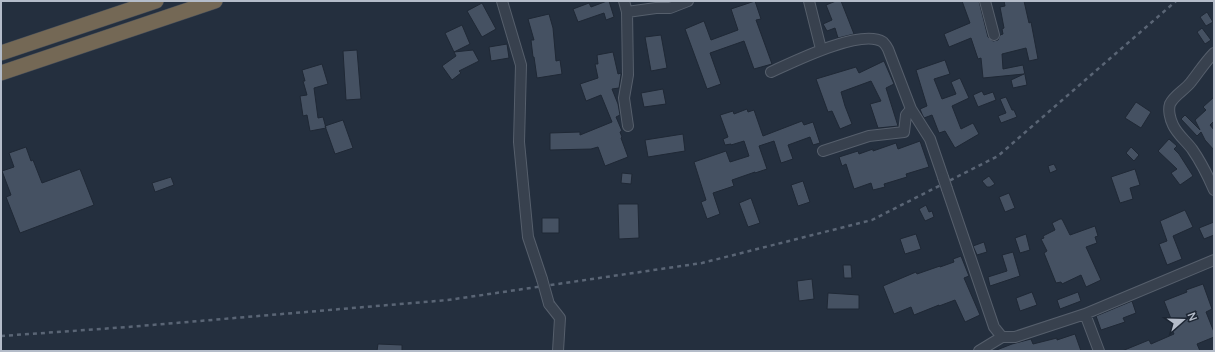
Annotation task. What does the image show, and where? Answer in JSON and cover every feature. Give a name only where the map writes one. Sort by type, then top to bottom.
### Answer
[{"type":"highway","points":[[1,53],[156,1]]},
{"type":"highway","points":[[1,73],[215,1]]},
{"type":"street","points":[[502,1],[521,64],[519,142],[528,237],[549,304],[560,318],[558,351]]},
{"type":"street","points":[[624,1],[626,12],[628,75],[624,98],[628,126]]},
{"type":"street","points":[[626,12],[656,8],[670,8],[688,1]]},
{"type":"street","points":[[809,1],[821,50]]},
{"type":"street","points":[[985,1],[994,35]]},
{"type":"street","points":[[771,72],[821,50],[860,39],[877,40],[884,43],[888,49],[911,109],[930,139],[994,328],[1002,337]]},
{"type":"street","points":[[1214,53],[1208,58],[1183,92],[1173,98],[1169,106],[1173,126],[1192,148],[1206,171],[1214,190]]},
{"type":"street","points":[[823,151],[869,136],[904,132],[906,115],[911,109]]},
{"type":"street","points":[[982,350],[1002,337],[1015,337],[1085,314],[1214,260]]},
{"type":"street","points":[[1085,314],[1099,351]]},
{"type":"building","points":[[609,1],[614,17],[606,20],[604,13],[578,22],[573,9],[589,3],[591,7]]},
{"type":"building","points":[[755,1],[761,19],[756,20],[772,64],[754,69],[744,41],[710,53],[721,84],[707,89],[685,29],[704,21],[711,40],[738,30],[731,9]]},
{"type":"building","points":[[836,1],[841,1],[854,34],[838,38],[835,28],[827,31],[823,24],[832,20],[826,5]]},
{"type":"building","points":[[962,1],[979,1],[988,37],[993,41],[998,40],[1000,35],[1003,34],[1002,29],[1004,28],[1000,7],[1005,6],[1004,1],[1024,1],[1029,23],[1031,22],[1038,59],[1029,61],[1026,48],[1002,54],[1003,69],[1023,65],[1027,85],[1013,88],[1011,80],[1024,74],[983,78],[981,58],[978,59],[971,38],[949,47],[944,34],[970,23]]},
{"type":"building","points":[[482,3],[496,29],[482,37],[467,11]]},
{"type":"building","points":[[1207,12],[1213,22],[1206,26],[1200,17]]},
{"type":"building","points":[[549,14],[553,28],[556,61],[560,60],[562,74],[537,78],[531,40],[534,40],[528,19]]},
{"type":"building","points":[[462,25],[470,44],[454,52],[445,33]]},
{"type":"building","points":[[1202,28],[1211,40],[1205,44],[1197,32]]},
{"type":"building","points":[[661,35],[667,68],[651,71],[645,37]]},
{"type":"building","points":[[507,44],[509,58],[491,61],[489,47]]},
{"type":"building","points":[[357,50],[361,99],[346,100],[343,51]]},
{"type":"building","points":[[473,50],[479,61],[459,71],[461,73],[452,80],[442,66],[456,56],[454,52]]},
{"type":"building","points":[[613,52],[618,74],[621,73],[619,88],[612,89],[618,104],[620,115],[616,117],[622,131],[620,132],[621,138],[628,157],[605,166],[598,147],[591,149],[550,150],[550,133],[580,132],[580,135],[612,122],[601,95],[586,101],[580,84],[598,78],[595,64],[598,64],[597,55]]},
{"type":"building","points":[[945,60],[950,74],[934,79],[942,99],[956,94],[951,82],[960,78],[969,98],[952,106],[961,129],[973,123],[979,134],[955,148],[945,131],[939,133],[932,115],[924,118],[920,109],[927,106],[916,70]]},
{"type":"building","points":[[884,61],[894,84],[886,88],[898,126],[878,128],[870,104],[881,101],[871,81],[841,92],[852,124],[840,129],[832,111],[828,112],[816,79],[856,67],[859,73]]},
{"type":"building","points":[[322,64],[328,84],[314,88],[318,118],[323,117],[326,128],[310,131],[307,115],[303,116],[300,96],[307,95],[302,70]]},
{"type":"building","points":[[663,89],[666,104],[644,107],[641,93]]},
{"type":"building","points":[[982,91],[984,95],[993,92],[996,100],[978,107],[973,95]]},
{"type":"building","points":[[1006,97],[1017,117],[1001,123],[998,116],[1006,113],[1000,99]]},
{"type":"building","points":[[1214,97],[1214,121],[1210,125],[1214,130],[1214,150],[1205,140],[1201,132],[1197,136],[1181,119],[1185,115],[1200,130],[1195,120],[1206,110],[1203,107]]},
{"type":"building","points":[[1136,102],[1151,112],[1141,128],[1125,118]]},
{"type":"building","points":[[747,109],[748,112],[754,110],[763,136],[802,121],[804,125],[813,122],[820,143],[813,145],[810,137],[788,145],[793,159],[781,163],[774,141],[759,146],[767,169],[732,180],[734,186],[713,193],[720,214],[707,219],[701,202],[706,200],[694,162],[726,151],[730,162],[749,156],[744,141],[731,145],[725,145],[723,139],[728,137],[720,115],[733,111],[734,114]]},
{"type":"building","points":[[343,120],[353,148],[335,154],[325,126]]},
{"type":"building","points":[[683,134],[685,151],[648,157],[645,140]]},
{"type":"building","points":[[1169,139],[1177,146],[1174,149],[1179,154],[1193,176],[1180,185],[1171,173],[1177,169],[1158,151]]},
{"type":"building","points":[[920,141],[929,167],[906,174],[907,177],[884,184],[885,187],[873,190],[871,183],[854,189],[846,164],[842,166],[839,157],[858,151],[859,154],[873,149],[873,151],[896,143],[898,149]]},
{"type":"building","points":[[26,147],[42,183],[80,169],[94,205],[20,233],[6,197],[11,195],[2,171],[14,167],[9,153]]},
{"type":"building","points":[[1131,147],[1139,155],[1134,161],[1126,153]]},
{"type":"building","points":[[1054,164],[1057,170],[1050,173],[1048,166]]},
{"type":"building","points":[[1135,169],[1140,185],[1130,188],[1133,199],[1120,203],[1111,177]]},
{"type":"building","points":[[622,173],[632,174],[631,184],[621,183]]},
{"type":"building","points":[[989,176],[995,184],[987,187],[982,181]]},
{"type":"building","points":[[171,177],[174,185],[155,192],[152,183]]},
{"type":"building","points":[[803,181],[810,202],[798,206],[791,185]]},
{"type":"building","points":[[1009,193],[1015,208],[1005,212],[999,197]]},
{"type":"building","points":[[751,198],[760,223],[748,227],[739,203]]},
{"type":"building","points":[[618,204],[638,204],[639,238],[619,239]]},
{"type":"building","points":[[926,205],[929,212],[932,211],[934,217],[925,221],[919,209]]},
{"type":"building","points":[[1185,210],[1193,227],[1173,236],[1182,259],[1167,265],[1159,244],[1167,241],[1160,221]]},
{"type":"building","points":[[542,218],[559,218],[559,233],[542,233]]},
{"type":"building","points":[[1062,219],[1070,235],[1095,226],[1098,236],[1095,237],[1097,243],[1086,247],[1101,280],[1086,287],[1081,275],[1062,284],[1061,282],[1056,283],[1044,253],[1047,251],[1041,239],[1044,238],[1043,236],[1055,230],[1052,223]]},
{"type":"building","points":[[1214,222],[1214,235],[1204,239],[1199,228]]},
{"type":"building","points":[[916,234],[921,249],[905,254],[900,239]]},
{"type":"building","points":[[1026,234],[1030,250],[1020,253],[1015,238]]},
{"type":"building","points":[[984,242],[987,252],[977,255],[973,246]]},
{"type":"building","points":[[1013,252],[1020,276],[990,286],[988,277],[1007,271],[1002,255]]},
{"type":"building","points":[[961,256],[969,276],[964,278],[980,315],[965,322],[955,300],[914,315],[911,307],[894,314],[883,286],[916,272],[917,274],[954,262],[953,259]]},
{"type":"building","points":[[843,265],[851,265],[852,278],[844,278]]},
{"type":"building","points":[[812,279],[814,299],[799,301],[797,281]]},
{"type":"building","points":[[1203,284],[1212,309],[1206,312],[1214,332],[1214,337],[1197,344],[1200,351],[1122,351],[1149,340],[1151,344],[1174,334],[1172,330],[1175,329],[1164,301],[1187,292],[1186,290]]},
{"type":"building","points":[[1032,292],[1037,305],[1020,311],[1016,298]]},
{"type":"building","points":[[1078,292],[1081,301],[1060,309],[1057,300]]},
{"type":"building","points":[[828,293],[859,295],[859,309],[827,309]]},
{"type":"building","points":[[1132,301],[1136,313],[1123,318],[1125,322],[1101,330],[1096,316]]},
{"type":"building","points":[[1075,334],[1081,351],[994,351],[1031,339],[1033,344],[1057,338],[1057,340]]},
{"type":"building","points":[[378,344],[402,345],[402,351],[377,351]]},
{"type":"railway","points":[[1,336],[128,327],[448,300],[702,263],[872,220],[998,156],[1176,1]]}]
